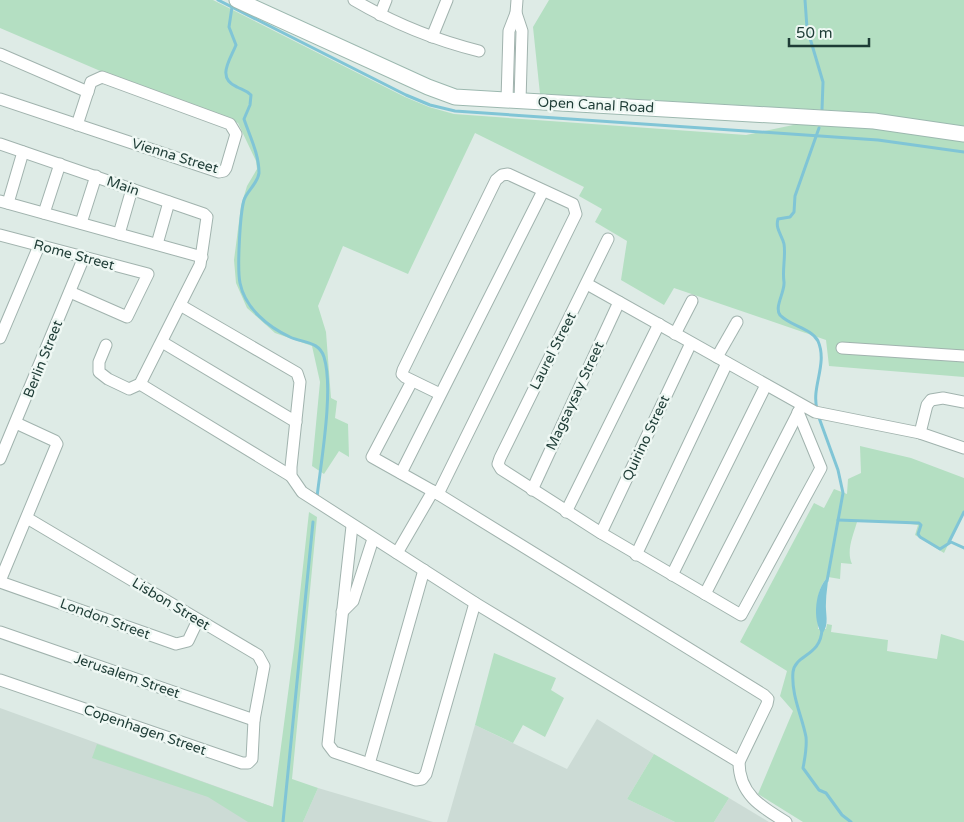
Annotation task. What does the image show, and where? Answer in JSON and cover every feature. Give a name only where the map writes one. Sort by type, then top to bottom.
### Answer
[{"type":"main road","name":"Open Canal Road","points":[[242,2],[441,92],[470,99],[866,120],[923,126],[964,134]]},
{"type":"street","points":[[354,0],[380,15],[432,37],[479,51]]},
{"type":"street","points":[[380,15],[386,0]]},
{"type":"street","points":[[432,37],[447,0]]},
{"type":"street","points":[[513,100],[521,58],[522,30],[516,14],[516,0]]},
{"type":"street","points":[[513,100],[508,57],[509,31],[516,14]]},
{"type":"street","points":[[0,54],[88,92],[77,125]]},
{"type":"street","points":[[508,57],[521,58]]},
{"type":"street","name":"Vienna Street","points":[[0,99],[219,172],[224,171],[226,168],[236,134],[230,124],[102,77],[96,78],[91,82],[88,92]]},
{"type":"street","name":"Main","points":[[0,144],[96,176],[207,217],[202,256]]},
{"type":"street","points":[[24,152],[4,202],[202,256],[200,265],[140,384],[129,389],[108,379],[99,372],[99,362],[106,345]]},
{"type":"street","points":[[44,213],[60,164]]},
{"type":"street","points":[[397,553],[435,493],[576,214],[573,204],[508,174],[502,175],[496,180],[403,370],[402,374],[412,381],[440,394]]},
{"type":"street","points":[[81,223],[96,176]]},
{"type":"street","points":[[119,234],[132,189]]},
{"type":"street","points":[[401,473],[544,191]]},
{"type":"street","points":[[157,244],[169,202]]},
{"type":"street","name":"Rome Street","points":[[0,235],[148,274],[127,317],[70,292]]},
{"type":"street","name":"Laurel Street","points":[[532,490],[501,469],[498,464],[608,239]]},
{"type":"street","points":[[0,338],[39,246]]},
{"type":"street","name":"Berlin Street","points":[[0,459],[84,257]]},
{"type":"street","points":[[587,284],[766,385],[800,408],[920,434],[964,448]]},
{"type":"street","points":[[675,334],[692,301]]},
{"type":"street","name":"Magsaysay Street","points":[[532,490],[619,302]]},
{"type":"street","points":[[180,306],[297,373],[300,382],[291,476]]},
{"type":"street","points":[[636,555],[737,322]]},
{"type":"street","points":[[566,512],[658,324]]},
{"type":"street","points":[[162,342],[296,422]]},
{"type":"street","name":"Quirino Street","points":[[601,533],[691,343]]},
{"type":"street","points":[[842,348],[964,356]]},
{"type":"street","points":[[412,381],[372,454],[374,458],[435,493],[764,695],[768,699],[767,704],[739,762],[742,781],[749,795],[761,807],[786,822]]},
{"type":"street","points":[[140,384],[291,476],[302,492],[352,526],[475,603],[739,762]]},
{"type":"street","points":[[672,575],[766,385]]},
{"type":"street","points":[[920,434],[927,405],[931,400],[943,398],[964,402]]},
{"type":"street","points":[[532,490],[739,616],[744,613],[821,468],[800,408]]},
{"type":"street","points":[[705,594],[800,408]]},
{"type":"street","points":[[0,581],[57,444],[55,441],[16,423]]},
{"type":"street","name":"Lisbon Street","points":[[26,518],[258,655],[264,666],[254,720]]},
{"type":"street","points":[[352,526],[328,744],[334,752],[416,780],[422,779],[426,774],[475,603]]},
{"type":"street","points":[[342,612],[353,600],[373,539]]},
{"type":"street","points":[[369,764],[424,570]]},
{"type":"street","name":"London Street","points":[[0,581],[176,644],[188,641],[198,620]]},
{"type":"street","name":"Jerusalem Street","points":[[0,632],[254,720]]},
{"type":"street","name":"Copenhagen Street","points":[[0,680],[242,763],[248,763],[252,758],[254,720]]},
{"type":"shaded area","points":[[0,708],[273,807],[274,822],[0,822]]},
{"type":"shaded area","points":[[597,719],[654,754],[627,799],[675,822],[447,822],[475,725],[567,769]]},
{"type":"shaded area","points":[[318,788],[433,822],[303,822]]},
{"type":"shaded area","points":[[729,798],[769,822],[714,822]]},
{"type":"green space","points":[[0,0],[213,0],[405,97],[429,107],[454,114],[746,135],[798,124],[876,128],[964,141],[964,377],[829,366],[826,340],[674,288],[664,305],[621,280],[627,241],[595,222],[602,209],[579,196],[584,187],[475,133],[408,274],[343,246],[318,306],[326,332],[331,398],[337,401],[335,418],[348,424],[349,457],[339,451],[324,474],[312,466],[320,382],[312,346],[275,333],[247,308],[236,283],[234,260],[241,206],[247,186],[257,169],[256,161],[238,123],[112,76],[0,28]]},
{"type":"green space","points":[[549,0],[964,0],[964,126],[862,112],[540,94],[533,27]]},
{"type":"green space","points":[[860,446],[911,458],[964,478],[964,512],[944,553],[915,535],[918,525],[887,521],[857,522],[850,549],[852,564],[841,563],[840,579],[828,577],[824,582],[819,595],[817,609],[818,629],[826,629],[827,624],[832,625],[831,632],[888,640],[887,651],[937,659],[941,634],[964,641],[964,822],[803,822],[758,794],[793,711],[780,696],[787,671],[740,642],[814,503],[824,508],[834,489],[847,494],[848,479],[861,473]]},
{"type":"green space","points":[[309,512],[317,517],[292,779],[318,788],[303,822],[248,822],[208,797],[92,758],[97,744],[273,807],[294,648]]},
{"type":"green space","points":[[494,653],[556,678],[551,690],[564,698],[545,737],[523,725],[513,743],[475,725]]},
{"type":"green space","points":[[654,754],[729,798],[714,822],[675,822],[627,799]]},
{"type":"water","points":[[828,577],[826,599],[827,623],[822,634],[817,621],[816,605],[820,589]]},
{"type":"waterway","points":[[218,0],[406,95],[430,105],[455,111],[878,140],[964,152]]},
{"type":"waterway","points":[[805,0],[807,28],[823,82],[822,110]]},
{"type":"waterway","points":[[232,7],[229,27],[236,45],[226,68],[226,74],[227,79],[231,83],[251,95],[250,105],[244,119],[259,166],[257,180],[244,200],[240,228],[240,283],[247,301],[259,316],[282,333],[314,345],[322,352],[324,357],[328,387],[324,446],[317,497]]},
{"type":"waterway","points":[[817,409],[816,392],[821,358],[818,341],[811,333],[784,319],[778,312],[784,286],[785,253],[777,223],[778,219],[790,217],[794,212],[795,196],[819,128]]},
{"type":"waterway","points":[[818,415],[838,470],[843,493],[827,581]]},
{"type":"waterway","points":[[949,542],[964,512]]},
{"type":"waterway","points":[[838,520],[919,523],[921,525],[918,534],[920,537],[940,549],[951,542],[964,548]]},
{"type":"waterway","points":[[283,822],[313,522]]},
{"type":"waterway","points":[[822,629],[821,638],[817,645],[798,662],[793,672],[795,697],[806,737],[803,768],[819,790],[826,793],[842,815],[851,822]]}]
